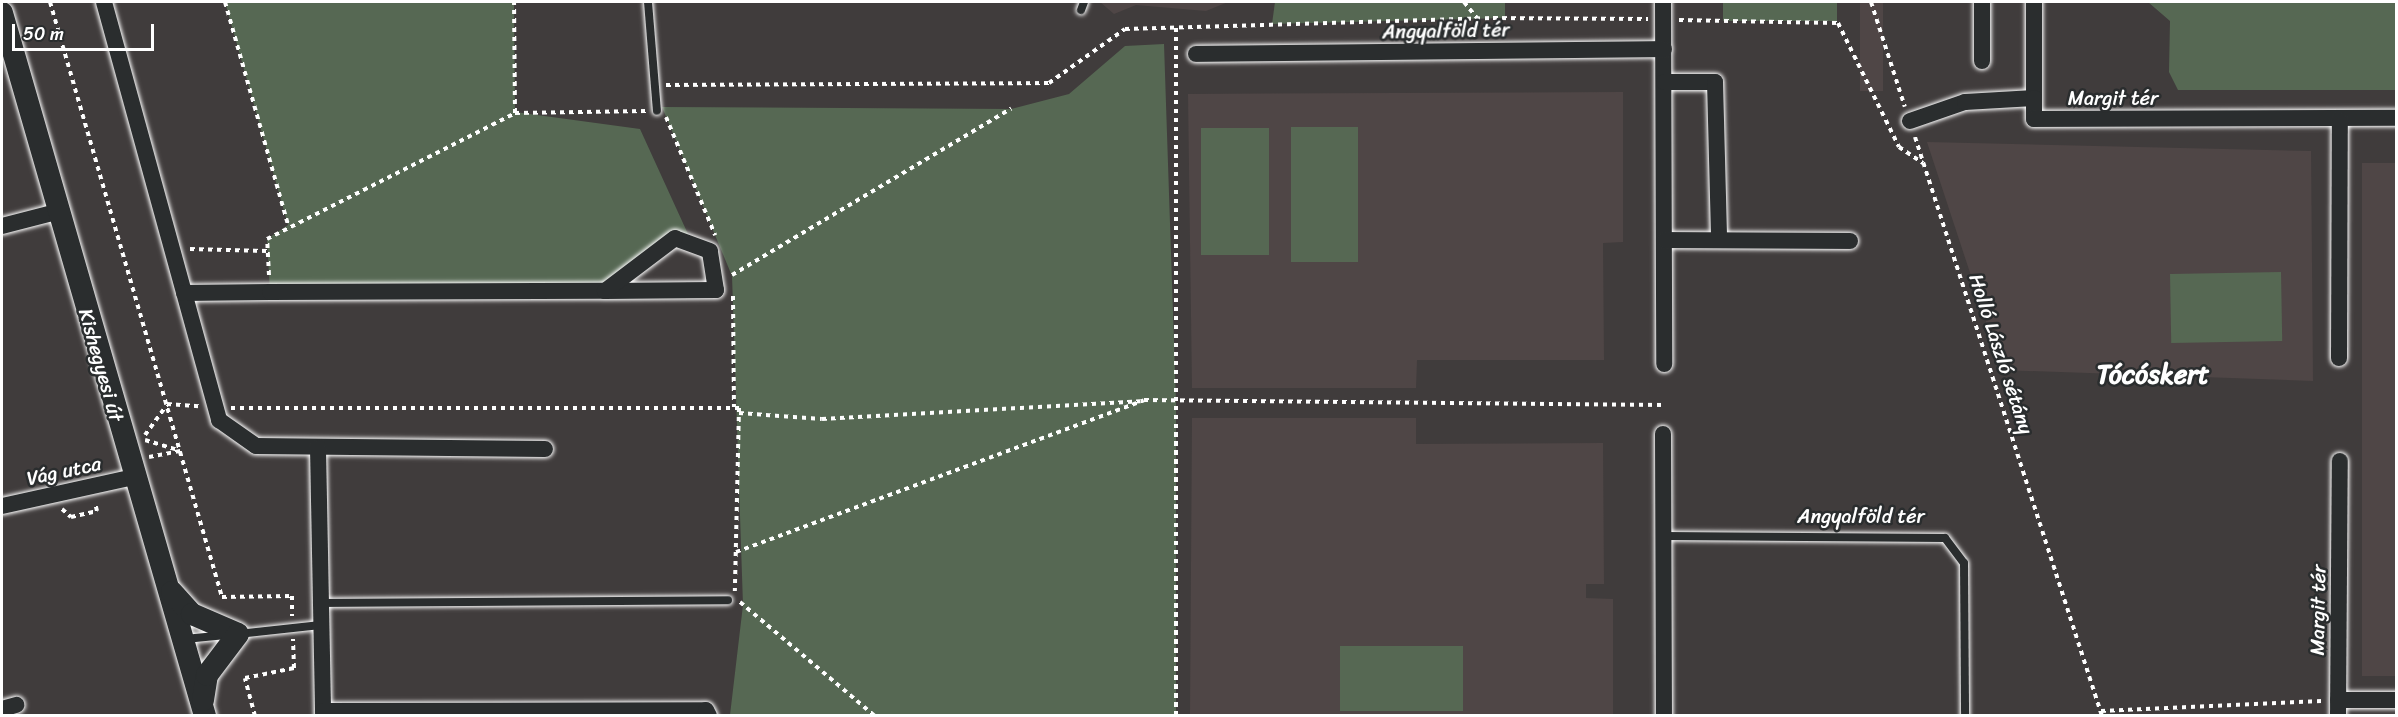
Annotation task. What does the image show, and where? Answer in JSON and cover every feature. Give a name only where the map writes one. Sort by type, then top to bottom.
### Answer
[{"type":"street","points":[[104,2],[219,420],[256,446],[545,448]]},
{"type":"street","points":[[1663,2],[1664,364]]},
{"type":"street","points":[[1982,2],[1982,61]]},
{"type":"street","points":[[1910,121],[1965,102],[2034,98],[2034,2]]},
{"type":"street","name":"Kishegyesi út","points":[[2,13],[56,212],[203,712]]},
{"type":"street","name":"Angyalföld tér","points":[[1196,54],[1664,49]]},
{"type":"street","points":[[1664,82],[1715,82],[1719,240]]},
{"type":"street","name":"Margit tér","points":[[2034,98],[2034,119],[2340,120],[2397,118]]},
{"type":"street","points":[[2339,358],[2340,120]]},
{"type":"street","points":[[2,226],[56,212]]},
{"type":"street","points":[[184,293],[270,292],[605,291],[716,290],[710,251],[675,238],[605,291]]},
{"type":"street","points":[[1665,240],[1850,241]]},
{"type":"street","points":[[1664,435],[1664,716]]},
{"type":"street","points":[[318,448],[323,713],[615,713],[706,710],[708,716]]},
{"type":"street","name":"Margit tér","points":[[2338,708],[2340,461]]},
{"type":"street","name":"Vág utca","points":[[2,506],[134,477]]},
{"type":"street","points":[[167,585],[192,614],[238,634],[207,675],[203,712]]},
{"type":"street","points":[[2338,708],[2397,700]]},
{"type":"lane","points":[[648,2],[660,109]]},
{"type":"lane","name":"Angyalföld tér","points":[[1664,536],[1945,538],[1964,563],[1965,716]]},
{"type":"lane","points":[[321,603],[728,600]]},
{"type":"lane","points":[[182,639],[321,625]]},
{"type":"path","points":[[50,2],[222,597],[292,596],[294,668],[245,678],[255,716]]},
{"type":"path","points":[[225,2],[288,225]]},
{"type":"path","points":[[514,2],[515,112]]},
{"type":"path","points":[[1464,2],[1477,18]]},
{"type":"path","name":"Holló László sétány","points":[[1871,2],[2102,713]]},
{"type":"path","points":[[719,244],[660,109],[662,85],[1049,83],[1125,29],[1477,18],[1839,22],[1899,147],[1923,163]]},
{"type":"path","points":[[1176,26],[1176,716]]},
{"type":"path","points":[[270,292],[267,239],[288,225],[515,112],[660,109]]},
{"type":"path","points":[[732,276],[1011,110]]},
{"type":"path","points":[[175,259],[180,248],[268,250]]},
{"type":"path","points":[[728,265],[732,276],[734,407],[739,413],[735,598],[875,716]]},
{"type":"path","points":[[736,552],[1144,400]]},
{"type":"path","points":[[739,413],[822,419],[1144,400],[1665,405]]},
{"type":"path","points":[[167,404],[734,407]]},
{"type":"path","points":[[167,404],[142,439],[180,451]]},
{"type":"path","points":[[147,457],[180,451]]},
{"type":"path","points":[[71,517],[97,511]]},
{"type":"path","points":[[2102,713],[2338,708]]},
{"type":"shaded area","points":[[1100,2],[1228,2],[1206,11],[1136,5],[1114,14]]},
{"type":"shaded area","points":[[1860,2],[1883,2],[1883,91],[1860,91]]},
{"type":"shaded area","points":[[1623,92],[1623,242],[1603,243],[1604,360],[1417,360],[1416,388],[1192,388],[1188,94]]},
{"type":"shaded area","points":[[1927,142],[2311,151],[2313,381],[2002,370]]},
{"type":"shaded area","points":[[2362,163],[2396,163],[2396,676],[2362,676]]},
{"type":"shaded area","points":[[1192,418],[1416,418],[1416,444],[1603,443],[1604,584],[1586,584],[1586,598],[1613,599],[1613,715],[1190,716]]},
{"type":"green space","points":[[225,2],[514,2],[515,112],[640,129],[693,245],[675,238],[605,291],[270,292],[267,239],[288,225]]},
{"type":"green space","points":[[1275,2],[1505,2],[1505,18],[1272,24]]},
{"type":"green space","points":[[1723,2],[1837,2],[1837,21],[1723,21]]},
{"type":"green space","points":[[2148,2],[2396,2],[2396,90],[2178,90],[2169,72],[2170,21]]},
{"type":"green space","points":[[1164,44],[1176,402],[1176,715],[730,715],[743,605],[732,276],[662,107],[1011,109],[1069,94],[1125,46]]},
{"type":"green space","points":[[1291,127],[1358,127],[1358,262],[1291,262]]},
{"type":"green space","points":[[1201,128],[1269,128],[1269,255],[1201,255]]},
{"type":"green space","points":[[2281,272],[2282,341],[2171,343],[2170,274]]},
{"type":"green space","points":[[1340,646],[1463,646],[1463,711],[1340,711]]},
{"type":"district","name":"Tócóskert","points":[[2153,375]]}]
